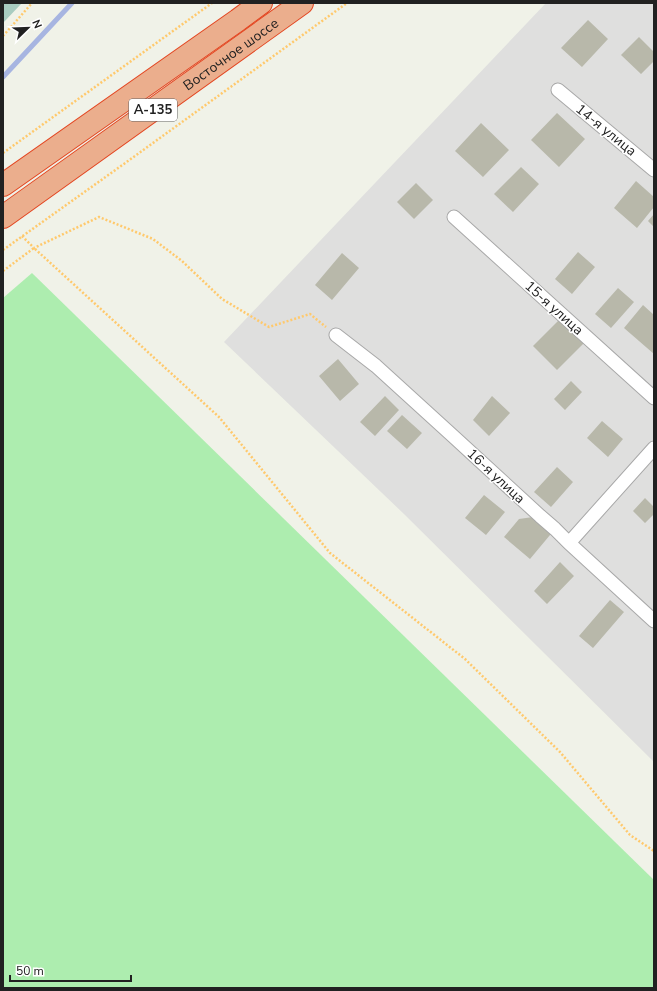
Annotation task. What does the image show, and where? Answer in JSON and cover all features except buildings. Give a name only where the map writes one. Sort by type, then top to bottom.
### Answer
[{"type":"highway","name":"Восточное шоссе","points":[[3,184],[261,3]]},
{"type":"highway","name":"Восточное шоссе","points":[[3,217],[302,3]]},
{"type":"street","name":"14-я улица","points":[[558,90],[654,170]]},
{"type":"street","name":"15-я улица","points":[[454,217],[654,398]]},
{"type":"street","name":"16-я улица","points":[[336,335],[376,366],[654,621]]},
{"type":"street","points":[[569,543],[654,448]]},
{"type":"path","points":[[3,36],[32,3]]},
{"type":"path","points":[[3,153],[212,3]]},
{"type":"path","points":[[3,250],[347,3]]},
{"type":"path","points":[[3,271],[34,248],[99,217],[153,239],[182,261],[222,299],[269,327],[310,314],[336,335]]},
{"type":"path","points":[[22,236],[219,417],[330,553],[465,659],[560,752],[630,835],[654,851]]},
{"type":"shaded area","points":[[3,3],[22,3],[3,23]]},
{"type":"shaded area","points":[[546,3],[654,3],[654,762],[404,514],[224,342]]},
{"type":"green space","points":[[32,273],[654,880],[654,988],[3,988],[3,298]]},
{"type":"waterway","points":[[3,77],[72,3]]}]
